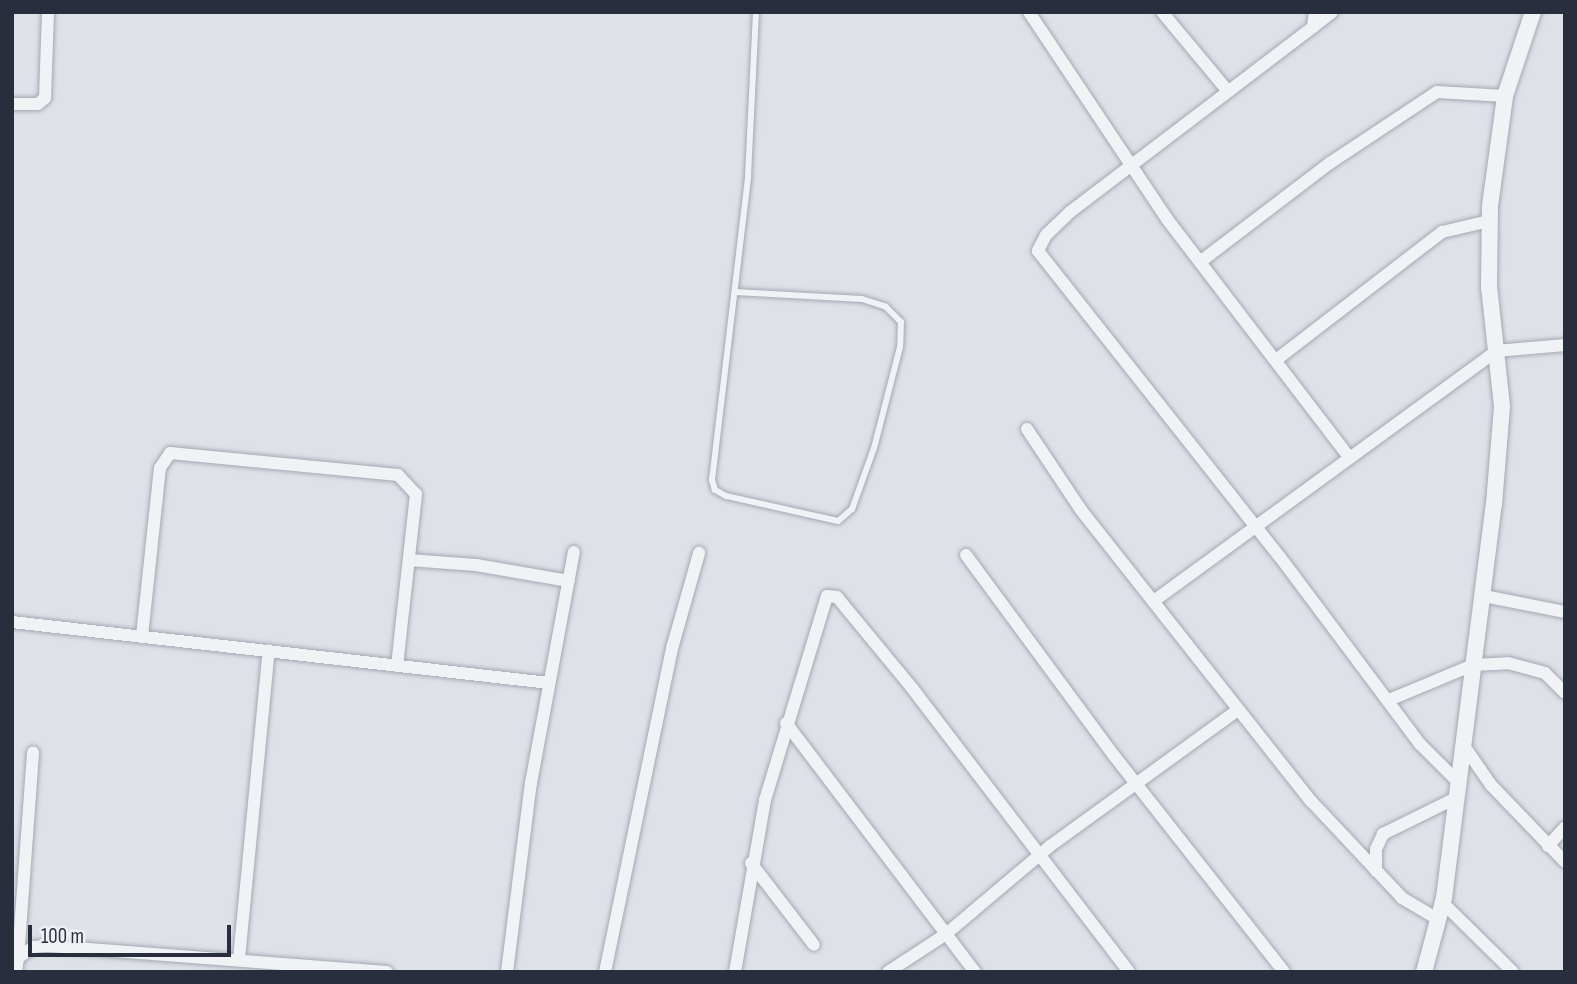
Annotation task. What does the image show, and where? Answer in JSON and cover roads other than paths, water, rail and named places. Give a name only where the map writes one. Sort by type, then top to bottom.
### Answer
[{"type":"street","points":[[12,104],[38,104],[45,98],[48,12]]},
{"type":"street","points":[[1029,12],[1134,164],[1167,219],[1349,457]]},
{"type":"street","points":[[1162,12],[1227,90]]},
{"type":"street","points":[[1313,27],[1315,12]]},
{"type":"street","points":[[1332,12],[1227,90],[1052,228],[1038,251],[1256,527],[1420,744],[1457,781]]},
{"type":"street","points":[[1424,972],[1443,903],[1454,799],[1484,596],[1502,406],[1489,286],[1489,221],[1505,96],[1533,12]]},
{"type":"street","points":[[1200,262],[1340,156],[1437,92],[1505,96]]},
{"type":"street","points":[[1276,360],[1442,232],[1489,221]]},
{"type":"street","points":[[1155,600],[1496,351],[1565,345]]},
{"type":"street","points":[[1027,429],[1081,510],[1155,600],[1312,802],[1415,909],[1439,920]]},
{"type":"street","points":[[142,636],[160,468],[170,453],[398,475],[416,494],[397,666]]},
{"type":"street","points":[[507,972],[522,848],[574,552]]},
{"type":"street","points":[[605,972],[673,645],[699,553]]},
{"type":"street","points":[[966,555],[1137,783],[1284,972]]},
{"type":"street","points":[[409,560],[476,565],[569,581]]},
{"type":"street","points":[[735,972],[751,863],[786,723],[821,605],[827,596],[837,597],[1129,972]]},
{"type":"street","points":[[1484,596],[1565,612]]},
{"type":"street","points":[[12,622],[550,683]]},
{"type":"street","points":[[239,959],[268,650]]},
{"type":"street","points":[[1389,700],[1473,665],[1527,665],[1545,673],[1565,693]]},
{"type":"street","points":[[888,972],[946,934],[1040,855],[1238,710]]},
{"type":"street","points":[[786,723],[975,972]]},
{"type":"street","points":[[1462,743],[1491,785],[1565,862]]},
{"type":"street","points":[[16,972],[33,753]]},
{"type":"street","points":[[1376,871],[1376,849],[1384,834],[1454,799]]},
{"type":"street","points":[[1548,846],[1565,827]]},
{"type":"street","points":[[751,863],[814,945]]},
{"type":"street","points":[[1443,903],[1513,972]]},
{"type":"street","points":[[18,958],[33,947],[49,946],[387,972]]},
{"type":"lane","points":[[735,292],[862,299],[886,307],[901,322],[900,347],[874,448],[852,509],[838,521],[758,506],[715,490],[735,292],[748,176],[756,12]]}]
